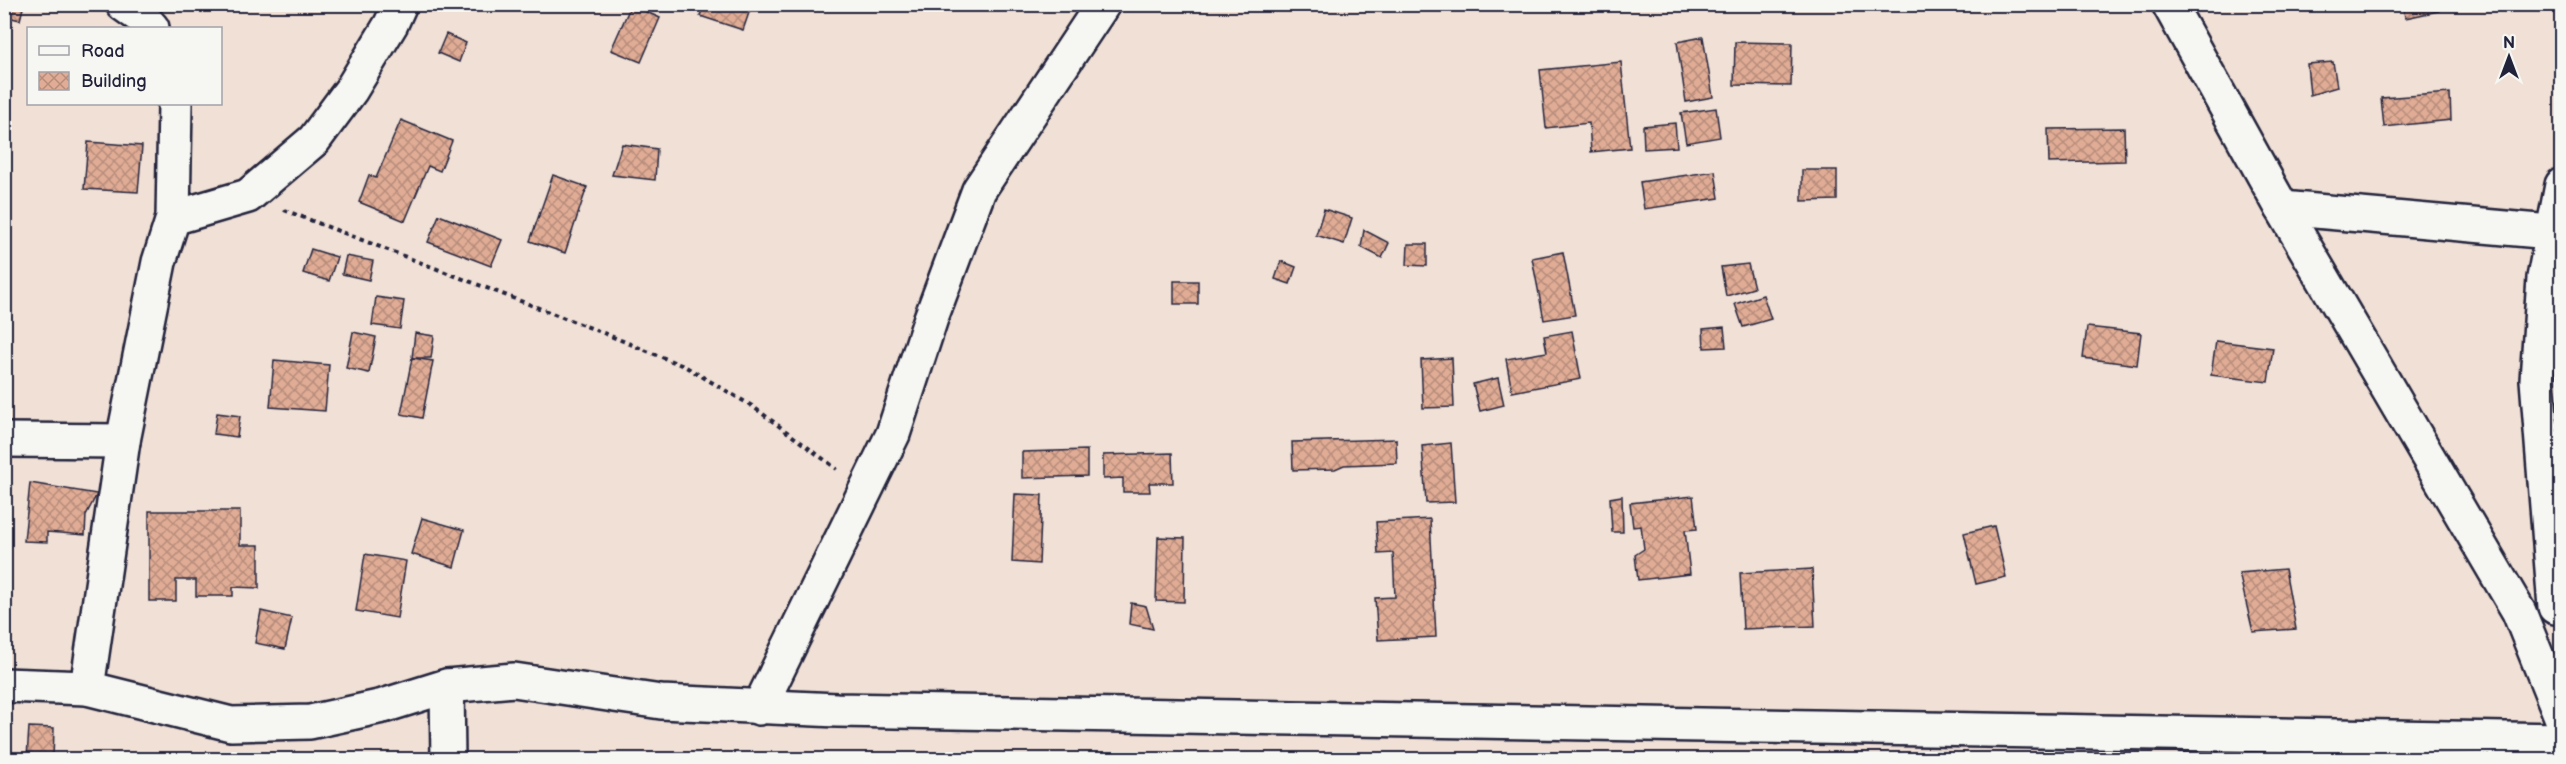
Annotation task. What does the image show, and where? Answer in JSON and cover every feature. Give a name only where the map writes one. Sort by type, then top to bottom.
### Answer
[{"type":"street","points":[[123,4],[151,27]]},
{"type":"street","points":[[173,218],[248,196],[314,140],[351,90],[391,24],[399,4]]},
{"type":"street","points":[[759,708],[893,434],[931,318],[979,190],[1103,4]]},
{"type":"street","points":[[2169,4],[2282,208],[2519,612],[2562,719]]},
{"type":"street","points":[[87,688],[123,441],[159,262],[173,218],[175,105]]},
{"type":"street","points":[[2519,612],[2558,607],[2537,380],[2544,278],[2557,233],[2562,186]]},
{"type":"street","points":[[2282,208],[2557,233]]},
{"type":"street","points":[[4,440],[123,441]]},
{"type":"street","points":[[4,685],[87,688],[231,724],[310,722],[383,706],[447,686],[514,680],[661,702],[759,708],[2562,740]]},
{"type":"street","points":[[447,686],[448,759]]},
{"type":"path","points":[[248,196],[686,367],[752,406],[867,491]]},
{"type":"building","points":[[4,4],[24,4],[20,20],[4,16]]},
{"type":"building","points":[[704,4],[752,4],[743,30],[700,16]]},
{"type":"building","points":[[2403,4],[2439,4],[2439,11],[2405,18]]},
{"type":"building","points":[[631,5],[660,18],[641,62],[611,50]]},
{"type":"building","points":[[446,34],[466,43],[459,62],[438,53]]},
{"type":"building","points":[[1703,37],[1713,97],[1686,102],[1677,42]]},
{"type":"building","points":[[1735,42],[1792,43],[1791,86],[1734,85]]},
{"type":"building","points":[[1621,62],[1630,148],[1591,152],[1589,123],[1546,128],[1540,70]]},
{"type":"building","points":[[2333,62],[2337,87],[2310,95],[2307,64]]},
{"type":"building","points":[[2450,93],[2451,120],[2384,127],[2381,98]]},
{"type":"building","points":[[1716,108],[1720,137],[1686,143],[1681,113]]},
{"type":"building","points":[[401,120],[452,141],[440,171],[428,166],[405,221],[359,202],[369,175],[376,178]]},
{"type":"building","points":[[1675,123],[1677,147],[1644,149],[1643,126]]},
{"type":"building","points":[[2124,128],[2125,161],[2049,163],[2048,129]]},
{"type":"building","points":[[88,142],[142,146],[138,192],[84,189]]},
{"type":"building","points":[[622,144],[657,149],[655,180],[612,175]]},
{"type":"building","points":[[1802,170],[1837,170],[1837,200],[1802,201]]},
{"type":"building","points":[[1715,171],[1719,198],[1644,209],[1640,182]]},
{"type":"building","points":[[553,175],[587,187],[565,253],[530,241]]},
{"type":"building","points":[[1324,209],[1352,218],[1344,244],[1316,235]]},
{"type":"building","points":[[439,215],[502,240],[491,266],[428,242]]},
{"type":"building","points":[[1364,230],[1389,243],[1382,258],[1361,247]]},
{"type":"building","points":[[1408,244],[1427,244],[1427,266],[1407,265]]},
{"type":"building","points":[[311,249],[337,257],[329,281],[303,273]]},
{"type":"building","points":[[1563,252],[1575,315],[1544,320],[1532,258]]},
{"type":"building","points":[[346,256],[373,261],[369,280],[342,274]]},
{"type":"building","points":[[1281,261],[1296,267],[1290,284],[1275,279]]},
{"type":"building","points":[[1748,264],[1754,288],[1726,296],[1721,267]]},
{"type":"building","points":[[1174,281],[1198,281],[1198,304],[1174,304]]},
{"type":"building","points":[[1763,295],[1771,319],[1743,327],[1735,304]]},
{"type":"building","points":[[376,297],[404,301],[400,329],[372,325]]},
{"type":"building","points":[[1724,327],[1726,347],[1704,348],[1703,329]]},
{"type":"building","points":[[2087,327],[2141,333],[2137,365],[2083,358]]},
{"type":"building","points":[[1572,331],[1581,379],[1512,392],[1506,359],[1547,352],[1544,336]]},
{"type":"building","points":[[353,332],[376,337],[369,373],[346,368]]},
{"type":"building","points":[[415,333],[434,336],[431,358],[412,358]]},
{"type":"building","points":[[2216,341],[2273,348],[2268,382],[2211,375]]},
{"type":"building","points":[[412,358],[433,361],[422,418],[401,414]]},
{"type":"building","points":[[1452,358],[1454,407],[1423,408],[1421,360]]},
{"type":"building","points":[[274,360],[329,365],[325,411],[270,407]]},
{"type":"building","points":[[1498,378],[1504,405],[1480,411],[1473,384]]},
{"type":"building","points":[[217,413],[240,416],[237,437],[214,434]]},
{"type":"building","points":[[1396,439],[1397,463],[1344,465],[1335,469],[1293,470],[1292,442]]},
{"type":"building","points":[[1451,443],[1455,502],[1426,503],[1422,446]]},
{"type":"building","points":[[1087,450],[1087,476],[1022,478],[1022,452]]},
{"type":"building","points":[[1172,453],[1173,483],[1149,483],[1150,492],[1123,492],[1123,478],[1103,479],[1103,455]]},
{"type":"building","points":[[30,483],[97,494],[86,515],[85,535],[47,532],[47,542],[24,541]]},
{"type":"building","points":[[1015,494],[1042,495],[1039,564],[1012,562]]},
{"type":"building","points":[[1622,496],[1623,532],[1612,532],[1610,498]]},
{"type":"building","points":[[1693,496],[1697,529],[1685,530],[1690,574],[1638,580],[1635,555],[1644,549],[1641,526],[1633,527],[1630,503]]},
{"type":"building","points":[[149,511],[240,511],[240,545],[259,545],[259,588],[233,587],[233,596],[196,596],[196,580],[176,580],[176,601],[149,601]]},
{"type":"building","points":[[422,518],[464,530],[454,567],[411,554]]},
{"type":"building","points":[[1430,519],[1436,637],[1378,640],[1375,598],[1395,597],[1393,553],[1378,554],[1376,522]]},
{"type":"building","points":[[1994,526],[2006,577],[1976,584],[1964,533]]},
{"type":"building","points":[[1158,537],[1185,538],[1184,602],[1156,601]]},
{"type":"building","points":[[365,554],[406,561],[397,618],[356,611]]},
{"type":"building","points":[[1812,569],[1815,626],[1743,629],[1740,573]]},
{"type":"building","points":[[2285,569],[2296,629],[2253,632],[2239,573]]},
{"type":"building","points":[[1131,603],[1146,606],[1153,629],[1129,624]]},
{"type":"building","points":[[261,611],[292,618],[285,649],[255,643]]},
{"type":"building","points":[[29,727],[54,728],[53,760],[16,760],[16,758],[27,758]]},
{"type":"building","points":[[220,754],[258,754],[258,760],[220,760]]}]
